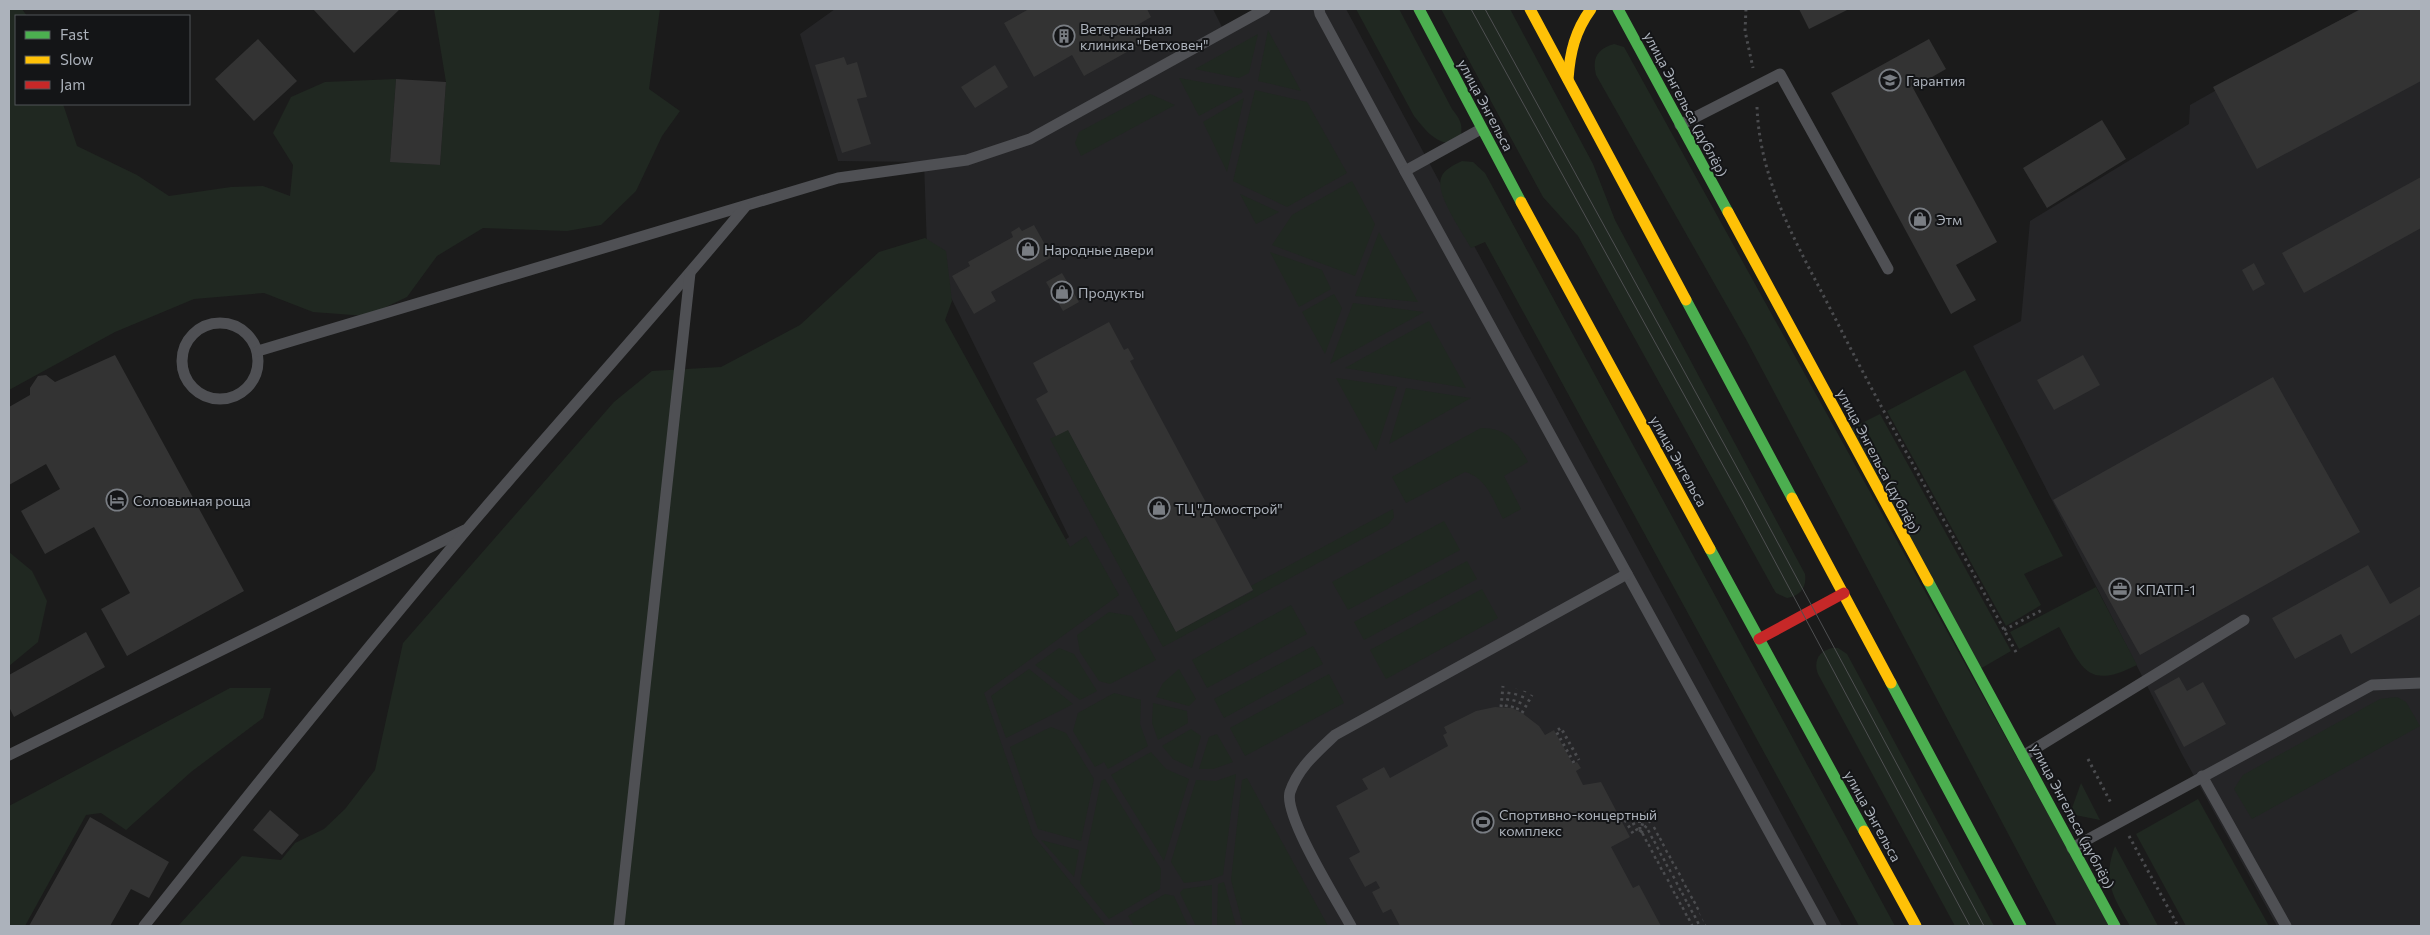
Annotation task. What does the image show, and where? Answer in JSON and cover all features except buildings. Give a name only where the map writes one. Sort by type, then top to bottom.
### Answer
[{"type":"main road","name":"улица Энгельса","points":[[1419,9],[1481,130],[1916,926]]},
{"type":"main road","points":[[1530,9],[2021,926]]},
{"type":"main road","points":[[1568,78],[1570,49],[1577,27],[1591,9]]},
{"type":"main road","name":"улица Энгельса (дублёр)","points":[[1618,9],[2115,926]]},
{"type":"main road","points":[[1759,639],[1844,593]]},
{"type":"lane","points":[[258,351],[838,178],[967,160],[1030,139],[1265,9]]},
{"type":"lane","points":[[1319,9],[1405,171],[1821,926]]},
{"type":"lane","points":[[1680,125],[1780,74],[1888,268]]},
{"type":"lane","points":[[1405,171],[1481,130]]},
{"type":"lane","points":[[144,926],[281,753],[469,528],[745,207]]},
{"type":"lane","points":[[619,926],[690,273]]},
{"type":"lane","points":[[213,323],[232,324],[247,333],[258,351],[259,368],[250,387],[233,399],[212,400],[200,395],[185,379],[181,360],[188,340],[199,328],[213,323]]},
{"type":"lane","points":[[9,755],[469,528]]},
{"type":"lane","points":[[1351,926],[1294,821],[1290,793],[1306,762],[1335,735],[1627,574]]},
{"type":"lane","points":[[2023,756],[2244,620]]},
{"type":"lane","points":[[2072,848],[2202,776],[2372,686],[2421,683]]},
{"type":"lane","points":[[2202,776],[2286,926]]},
{"type":"path","points":[[1746,9],[1746,31],[1756,85],[1759,143],[1768,176],[1781,211],[1880,407],[2017,654]]},
{"type":"path","points":[[2004,630],[2044,609]]},
{"type":"path","points":[[1501,707],[1503,686]]},
{"type":"path","points":[[1506,707],[1510,688]]},
{"type":"path","points":[[1512,708],[1517,690]]},
{"type":"path","points":[[1517,710],[1525,691]]},
{"type":"path","points":[[1522,713],[1532,695]]},
{"type":"path","points":[[1574,763],[1556,731],[1562,728],[1579,760]]},
{"type":"path","points":[[2088,759],[2178,926]]},
{"type":"path","points":[[1640,833],[1647,809]]},
{"type":"path","points":[[1639,814],[1640,833]]},
{"type":"path","points":[[1630,817],[1640,833]]},
{"type":"path","points":[[1640,833],[1652,818]]},
{"type":"path","points":[[1626,820],[1634,836]]},
{"type":"path","points":[[1640,833],[1657,827]]},
{"type":"path","points":[[1645,841],[1660,833]]},
{"type":"path","points":[[1648,846],[1663,838]]},
{"type":"path","points":[[1651,852],[1666,844]]},
{"type":"path","points":[[1654,858],[1669,850]]},
{"type":"path","points":[[1657,863],[1672,856]]},
{"type":"path","points":[[1660,869],[1675,861]]},
{"type":"path","points":[[1663,874],[1678,867]]},
{"type":"path","points":[[1667,881],[1681,873]]},
{"type":"path","points":[[1670,887],[1685,879]]},
{"type":"path","points":[[1673,893],[1688,885]]},
{"type":"path","points":[[1676,898],[1690,890]]},
{"type":"path","points":[[1679,904],[1694,896]]},
{"type":"path","points":[[1682,910],[1697,902]]},
{"type":"path","points":[[1685,915],[1700,907]]},
{"type":"path","points":[[1688,920],[1700,914]]},
{"type":"path","points":[[1691,926],[1703,920]]},
{"type":"shaded area","points":[[9,9],[22,9],[26,15],[15,15],[15,105],[63,105],[77,146],[137,175],[169,196],[231,187],[263,186],[290,196],[293,165],[273,133],[291,97],[325,82],[396,79],[390,161],[440,165],[446,82],[434,9],[660,9],[649,89],[680,111],[662,136],[636,191],[601,225],[567,231],[483,228],[437,256],[407,297],[367,316],[313,312],[264,293],[194,299],[115,332],[9,390]]},
{"type":"shaded area","points":[[835,9],[1213,9],[1226,35],[1271,9],[1346,9],[1842,926],[1055,926],[955,622],[1069,537],[927,249],[924,162],[838,161],[800,34]]},
{"type":"shaded area","points":[[1356,9],[1399,9],[1460,121],[1461,135],[1448,143],[1443,142],[1421,125],[1414,116]]},
{"type":"shaded area","points":[[1441,9],[1510,9],[1593,164],[1615,220],[1805,574],[1804,587],[1796,595],[1787,598],[1776,593],[1578,236],[1543,197]]},
{"type":"shaded area","points":[[2360,9],[2421,9],[2421,926],[2277,926],[2183,756],[1973,346],[2021,321],[2030,221],[2189,124],[2190,105]]},
{"type":"shaded area","points":[[1268,30],[1301,91],[1258,81]]},
{"type":"shaded area","points":[[1258,34],[1249,73],[1239,78],[1195,69]]},
{"type":"shaded area","points":[[1614,44],[1624,47],[2110,926],[2057,926],[1747,341],[1596,75],[1595,59],[1597,55],[1603,49]]},
{"type":"shaded area","points":[[1179,78],[1241,89],[1243,92],[1199,116]]},
{"type":"shaded area","points":[[1255,90],[1307,102],[1347,173],[1287,207],[1233,181]]},
{"type":"shaded area","points":[[1150,94],[1175,105],[1081,156],[1075,143],[1079,132]]},
{"type":"shaded area","points":[[1244,98],[1227,172],[1203,122]]},
{"type":"shaded area","points":[[1462,161],[1473,162],[1485,173],[1895,926],[1859,926],[1485,242],[1471,248],[1456,223],[1442,194],[1440,185],[1444,172]]},
{"type":"shaded area","points":[[1352,181],[1375,224],[1355,276],[1272,245],[1292,215]]},
{"type":"shaded area","points":[[1240,194],[1279,212],[1256,224]]},
{"type":"shaded area","points":[[1379,232],[1418,302],[1355,296]]},
{"type":"shaded area","points":[[925,238],[946,251],[952,301],[945,320],[1070,547],[1086,536],[1119,595],[984,693],[1033,835],[1106,926],[178,926],[242,856],[281,860],[295,843],[324,829],[345,809],[375,770],[403,643],[614,402],[652,371],[721,367],[800,325],[879,252]]},
{"type":"shaded area","points":[[1270,252],[1322,270],[1331,289],[1299,307]]},
{"type":"shaded area","points":[[1334,294],[1342,308],[1325,354],[1302,312]]},
{"type":"shaded area","points":[[1353,303],[1424,312],[1330,364]]},
{"type":"shaded area","points":[[1429,321],[1466,388],[1345,368]]},
{"type":"shaded area","points":[[1965,370],[2063,556],[2024,574],[2041,605],[2006,626],[1887,411]]},
{"type":"shaded area","points":[[1336,378],[1397,387],[1376,451]]},
{"type":"shaded area","points":[[1406,388],[1471,398],[1389,444]]},
{"type":"shaded area","points":[[1880,414],[2011,651],[1980,669],[1850,429]]},
{"type":"shaded area","points":[[1481,428],[1497,430],[1510,437],[1520,448],[1528,462],[1504,476],[1521,509],[1503,519],[1484,484],[1473,475],[1465,472],[1406,503],[1392,477]]},
{"type":"shaded area","points":[[1068,430],[1176,632],[1253,591],[1251,586],[1393,509],[1394,517],[1388,525],[1163,647],[1050,439]]},
{"type":"shaded area","points":[[1444,521],[1460,550],[1348,610],[1332,582]]},
{"type":"shaded area","points":[[9,552],[32,571],[47,601],[38,642],[9,666]]},
{"type":"shaded area","points":[[1467,561],[1477,579],[1364,640],[1354,622]]},
{"type":"shaded area","points":[[2096,587],[2137,665],[2107,676],[2096,675],[2088,671],[2080,663],[2059,627],[2019,649],[2010,632]]},
{"type":"shaded area","points":[[1482,589],[1498,618],[1386,679],[1370,650]]},
{"type":"shaded area","points":[[1291,605],[1307,634],[1207,688],[1192,660]]},
{"type":"shaded area","points":[[1109,612],[1132,616],[1156,660],[1110,684],[1099,681],[1080,652],[1077,635]]},
{"type":"shaded area","points":[[1313,646],[1323,664],[1224,718],[1214,699]]},
{"type":"shaded area","points":[[1059,648],[1074,654],[1097,691],[1080,700],[1035,665]]},
{"type":"shaded area","points":[[1838,648],[1847,654],[1994,926],[1955,926],[1818,674],[1816,665],[1818,657],[1827,649]]},
{"type":"shaded area","points":[[1029,669],[1073,704],[1006,738],[991,696]]},
{"type":"shaded area","points":[[1179,669],[1196,699],[1189,706],[1156,697],[1163,683]]},
{"type":"shaded area","points":[[1329,674],[1344,703],[1245,756],[1230,728]]},
{"type":"shaded area","points":[[230,688],[271,688],[263,718],[191,772],[126,830],[101,813],[86,815],[25,926],[9,926],[9,806]]},
{"type":"shaded area","points":[[1114,693],[1141,700],[1140,724],[1148,746],[1108,769],[1104,762],[1095,767],[1073,731],[1078,713]]},
{"type":"shaded area","points":[[2397,697],[2406,702],[2420,726],[2252,819],[2234,789],[2243,775],[2380,699]]},
{"type":"shaded area","points":[[1153,703],[1187,711],[1188,723],[1158,740],[1152,723]]},
{"type":"shaded area","points":[[1051,727],[1066,733],[1094,779],[1081,841],[1038,829],[1010,747]]},
{"type":"shaded area","points":[[1191,729],[1201,736],[1192,768],[1173,759],[1162,746]]},
{"type":"shaded area","points":[[1217,734],[1233,762],[1213,769],[1199,769],[1209,737]]},
{"type":"shaded area","points":[[1151,752],[1166,769],[1189,779],[1164,861],[1111,775]]},
{"type":"shaded area","points":[[1236,774],[1223,875],[1209,880],[1184,883],[1171,862],[1196,780],[1216,781]]},
{"type":"shaded area","points":[[1247,778],[1328,926],[1243,926],[1231,880],[1242,780]]},
{"type":"shaded area","points":[[1105,779],[1161,869],[1160,889],[1109,919],[1080,883],[1101,781]]},
{"type":"shaded area","points":[[2081,783],[2100,820],[2075,815],[2072,808]]},
{"type":"shaded area","points":[[2198,799],[2269,926],[2186,926],[2136,834]]},
{"type":"shaded area","points":[[1041,840],[1079,850],[1074,877]]},
{"type":"shaded area","points":[[2115,846],[2158,926],[2130,926],[2114,897],[2109,869]]},
{"type":"shaded area","points":[[1224,882],[1236,926],[1217,926],[1218,884]]},
{"type":"shaded area","points":[[1212,885],[1212,926],[1196,926],[1180,893],[1183,889]]},
{"type":"shaded area","points":[[1165,894],[1174,896],[1188,926],[1134,926],[1128,916]]},
{"type":"tram line","points":[[1471,9],[1741,498],[1970,926]]},
{"type":"tram line","points":[[1485,9],[1751,493],[1984,926]]},
{"type":"traffic: fast","points":[[1419,9],[1521,202]]},
{"type":"traffic: fast","points":[[1618,9],[1728,212]]},
{"type":"traffic: fast","points":[[1686,300],[1792,498]]},
{"type":"traffic: fast","points":[[1710,549],[1864,831]]},
{"type":"traffic: fast","points":[[1928,581],[2115,926]]},
{"type":"traffic: fast","points":[[1891,683],[2021,926]]},
{"type":"traffic: slow","points":[[1530,9],[1686,300]]},
{"type":"traffic: slow","points":[[1568,79],[1574,42],[1585,17],[1591,9]]},
{"type":"traffic: slow","points":[[1521,202],[1710,549]]},
{"type":"traffic: slow","points":[[1728,212],[1928,581]]},
{"type":"traffic: slow","points":[[1792,498],[1891,683]]},
{"type":"traffic: slow","points":[[1864,831],[1916,926]]},
{"type":"traffic: jam","points":[[1759,639],[1844,593]]},
{"type":"place","name":"Ветеренарная клиника \"Бетховен\"","points":[[1064,36]]},
{"type":"place","name":"Гарантия","points":[[1890,80]]},
{"type":"place","name":"Этм","points":[[1920,219]]},
{"type":"place","name":"Народные двери","points":[[1028,249]]},
{"type":"place","name":"Продукты","points":[[1062,292]]},
{"type":"place","name":"Соловьиная роща","points":[[117,500]]},
{"type":"place","name":"ТЦ \"Домострой\"","points":[[1159,508]]},
{"type":"place","name":"КПАТП-1","points":[[2120,589]]},
{"type":"place","name":"Спортивно-концертный комплекс","points":[[1483,822]]}]
